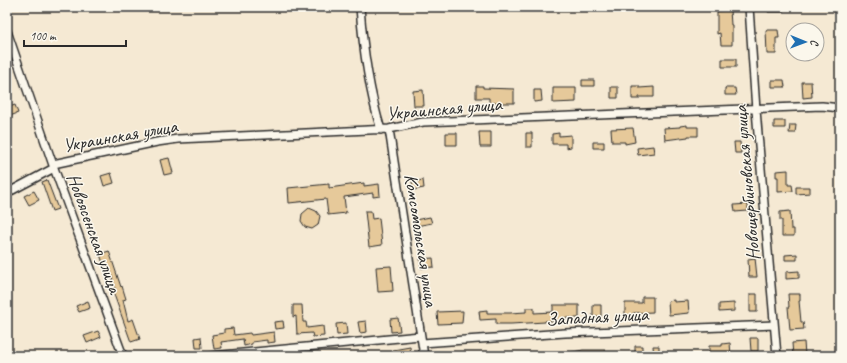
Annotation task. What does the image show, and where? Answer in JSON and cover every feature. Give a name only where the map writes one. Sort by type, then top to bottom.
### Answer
[{"type":"street","name":"Комсомольская улица","points":[[360,7],[365,59],[374,107],[385,129],[424,356]]},
{"type":"street","name":"Новощербиновская улица","points":[[749,7],[756,110],[777,356]]},
{"type":"street","name":"Новоясенская улица","points":[[7,31],[123,356]]},
{"type":"street","name":"Украинская улица","points":[[7,193],[54,166],[157,142],[178,139],[385,129],[423,122],[756,110],[822,106],[840,108]]},
{"type":"street","name":"Западная улица","points":[[212,356],[421,340],[774,325]]},
{"type":"building","points":[[767,7],[783,7],[783,12],[768,12]]},
{"type":"building","points":[[730,10],[732,45],[721,45],[720,33],[717,34],[717,11]]},
{"type":"building","points":[[766,30],[778,30],[779,38],[776,38],[776,54],[767,54]]},
{"type":"building","points":[[722,59],[736,59],[736,67],[722,67]]},
{"type":"building","points":[[582,80],[594,80],[594,86],[582,86]]},
{"type":"building","points":[[772,80],[784,80],[785,87],[772,87]]},
{"type":"building","points":[[802,82],[811,82],[812,97],[803,98]]},
{"type":"building","points":[[476,86],[483,86],[483,88],[514,89],[514,103],[489,103],[489,98],[476,98]]},
{"type":"building","points":[[632,86],[639,86],[639,88],[654,87],[654,97],[639,97],[639,99],[632,99]]},
{"type":"building","points":[[611,87],[618,87],[618,98],[611,98]]},
{"type":"building","points":[[553,88],[576,88],[576,102],[553,103]]},
{"type":"building","points":[[725,88],[735,88],[736,95],[725,95]]},
{"type":"building","points":[[423,90],[424,106],[414,106],[413,91]]},
{"type":"building","points":[[534,90],[541,90],[542,101],[534,102]]},
{"type":"building","points":[[15,105],[18,113],[7,117],[7,108]]},
{"type":"building","points":[[774,121],[785,121],[785,128],[774,128]]},
{"type":"building","points":[[687,125],[687,127],[698,127],[698,136],[688,136],[665,140],[664,128]]},
{"type":"building","points":[[790,125],[796,125],[795,133],[789,133]]},
{"type":"building","points":[[633,128],[635,142],[625,144],[625,142],[612,142],[611,129]]},
{"type":"building","points":[[479,132],[491,132],[491,147],[480,147]]},
{"type":"building","points":[[446,133],[457,133],[457,145],[446,145]]},
{"type":"building","points":[[526,133],[532,133],[532,147],[526,147]]},
{"type":"building","points":[[559,133],[559,136],[571,135],[571,147],[566,148],[566,144],[552,144],[552,134]]},
{"type":"building","points":[[593,142],[604,142],[604,148],[593,148]]},
{"type":"building","points":[[734,142],[740,142],[741,153],[735,153]]},
{"type":"building","points":[[653,146],[654,153],[638,155],[637,148]]},
{"type":"building","points":[[169,158],[173,173],[164,175],[160,160]]},
{"type":"building","points":[[788,170],[788,185],[792,185],[793,191],[778,192],[778,177],[776,177],[776,171]]},
{"type":"building","points":[[111,173],[114,183],[104,186],[101,176]]},
{"type":"building","points":[[47,180],[58,209],[52,211],[42,182]]},
{"type":"building","points":[[423,180],[424,188],[413,190],[412,182]]},
{"type":"building","points":[[364,183],[364,186],[379,184],[380,196],[373,197],[373,193],[344,197],[346,213],[328,215],[326,199],[289,203],[288,188],[329,184],[329,188]]},
{"type":"building","points":[[796,187],[810,187],[810,193],[796,194]]},
{"type":"building","points":[[34,191],[39,200],[29,205],[24,196]]},
{"type":"building","points":[[748,204],[748,211],[735,212],[734,205]]},
{"type":"building","points":[[309,208],[316,211],[320,216],[318,225],[312,229],[305,227],[301,221],[302,214]]},
{"type":"building","points":[[365,211],[371,211],[372,219],[379,218],[382,245],[369,247]]},
{"type":"building","points":[[790,211],[791,229],[794,229],[794,236],[782,236],[782,220],[780,220],[780,212]]},
{"type":"building","points":[[430,217],[432,223],[416,226],[415,220]]},
{"type":"building","points":[[109,251],[126,299],[123,300],[128,321],[133,319],[140,339],[131,342],[112,289],[115,289],[110,269],[105,270],[100,254]]},
{"type":"building","points":[[797,254],[797,260],[785,260],[785,255]]},
{"type":"building","points":[[433,258],[434,267],[421,268],[420,259]]},
{"type":"building","points":[[755,258],[757,277],[749,277],[748,259]]},
{"type":"building","points":[[391,266],[393,291],[378,292],[376,267]]},
{"type":"building","points":[[799,271],[799,278],[786,279],[786,272]]},
{"type":"building","points":[[750,294],[757,294],[757,312],[750,312]]},
{"type":"building","points":[[788,294],[800,294],[799,301],[801,322],[803,322],[804,329],[790,330]]},
{"type":"building","points":[[642,297],[653,297],[653,312],[625,315],[625,303],[642,303]]},
{"type":"building","points":[[674,300],[674,302],[688,301],[689,313],[669,315],[668,301]]},
{"type":"building","points":[[88,301],[90,308],[79,312],[76,306]]},
{"type":"building","points":[[734,303],[734,311],[719,312],[719,304]]},
{"type":"building","points":[[293,305],[302,305],[303,322],[306,322],[307,328],[323,326],[324,336],[313,337],[312,333],[297,334],[296,316],[293,317]]},
{"type":"building","points":[[553,305],[579,305],[579,318],[561,318],[561,321],[511,324],[496,324],[496,319],[480,320],[479,311],[487,310],[487,313],[510,313],[526,312],[526,308],[534,308],[534,313],[553,312]]},
{"type":"building","points":[[593,305],[601,305],[601,317],[593,317]]},
{"type":"building","points":[[463,311],[462,323],[438,324],[437,312]]},
{"type":"building","points":[[398,318],[400,331],[391,332],[390,319]]},
{"type":"building","points":[[283,321],[284,328],[275,329],[274,322]]},
{"type":"building","points":[[366,321],[367,332],[360,333],[358,322]]},
{"type":"building","points":[[346,323],[347,334],[337,335],[336,324]]},
{"type":"building","points":[[233,328],[234,335],[250,333],[251,335],[274,332],[275,342],[267,343],[267,340],[252,342],[252,344],[244,346],[243,339],[221,342],[222,348],[214,349],[212,335],[224,333],[224,329]]},
{"type":"building","points":[[98,331],[101,337],[87,343],[84,336]]},
{"type":"building","points":[[201,337],[202,348],[196,348],[195,338]]},
{"type":"building","points":[[750,338],[758,338],[758,351],[751,351]]},
{"type":"building","points":[[804,342],[805,355],[793,356],[792,343]]},
{"type":"building","points":[[730,343],[731,355],[709,356],[709,346],[722,346],[722,344]]},
{"type":"building","points":[[635,346],[642,346],[642,356],[635,356]]},
{"type":"building","points":[[653,346],[659,346],[659,356],[654,356]]},
{"type":"building","points":[[410,347],[411,356],[394,356],[393,350]]},
{"type":"building","points":[[583,350],[605,350],[606,356],[568,356],[568,353]]}]
